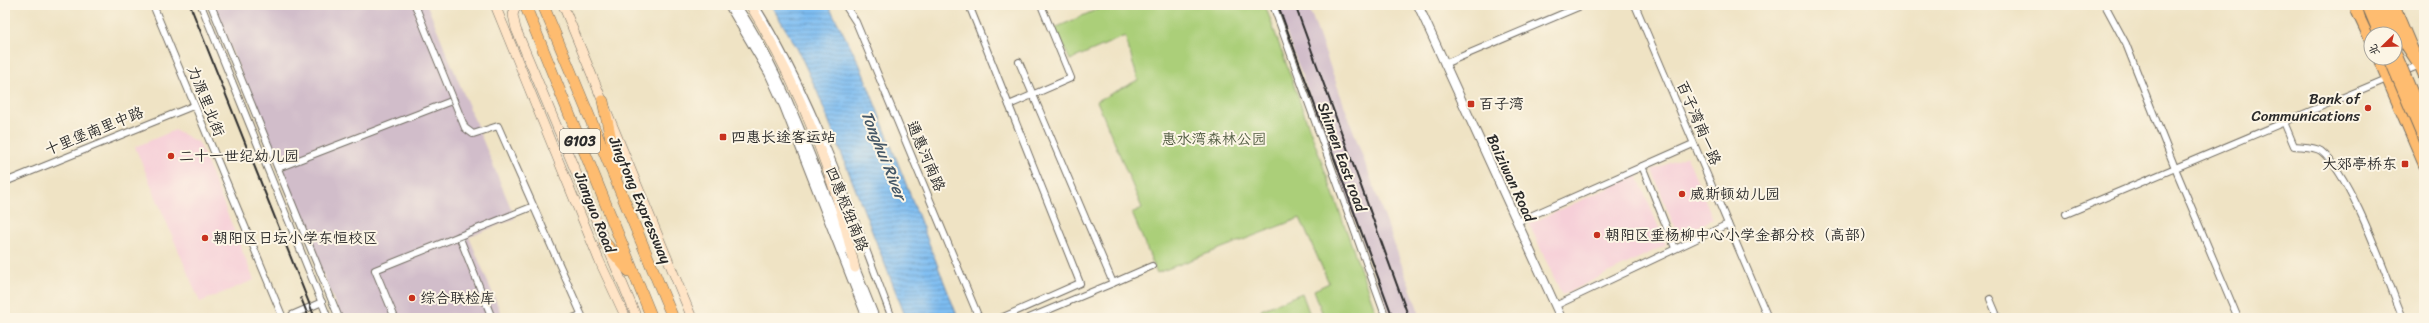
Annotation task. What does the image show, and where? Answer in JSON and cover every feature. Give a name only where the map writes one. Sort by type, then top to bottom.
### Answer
[{"type":"highway","name":"G103","points":[[526,5],[634,277],[652,318]]},
{"type":"highway","name":"Jingtong Expressway","points":[[543,5],[673,318]]},
{"type":"highway","points":[[603,101],[626,205]]},
{"type":"highway","points":[[605,243],[634,277]]},
{"type":"main road","name":"Jianguo Road","points":[[495,5],[599,260],[626,318]]},
{"type":"main road","points":[[516,5],[513,15],[516,30],[637,318]]},
{"type":"main road","points":[[563,5],[692,318]]},
{"type":"main road","points":[[750,5],[779,55],[806,115],[841,211],[855,268]]},
{"type":"main road","points":[[2355,5],[2364,26]]},
{"type":"main road","points":[[2367,5],[2376,26]]},
{"type":"main road","points":[[2376,5],[2388,26]]},
{"type":"main road","points":[[2385,5],[2390,26]]},
{"type":"main road","points":[[2394,5],[2422,64],[2424,76]]},
{"type":"main road","points":[[2403,44],[2422,64]]},
{"type":"main road","points":[[2381,66],[2424,165]]},
{"type":"main road","points":[[2392,66],[2424,141]]},
{"type":"main road","points":[[2401,66],[2424,120]]},
{"type":"street","name":"力源里北街","points":[[153,5],[193,106],[282,318]]},
{"type":"street","points":[[201,5],[328,318]]},
{"type":"street","points":[[211,5],[339,318]]},
{"type":"street","points":[[416,5],[465,128],[473,134],[498,126],[582,316],[573,318]]},
{"type":"street","name":"四惠枢纽南路","points":[[729,5],[769,73],[784,106],[867,318]]},
{"type":"street","name":"四惠枢纽南路","points":[[736,5],[760,43],[783,87],[875,318]]},
{"type":"street","points":[[755,5],[797,78],[822,136],[892,318]]},
{"type":"street","name":"通惠河南路","points":[[845,5],[859,30],[979,318]]},
{"type":"street","points":[[969,5],[1080,283],[1001,318]]},
{"type":"street","points":[[1009,105],[1071,78],[1041,5]]},
{"type":"street","name":"Shimen East road","points":[[1273,5],[1386,318]]},
{"type":"street","name":"Baiziwan Road","points":[[1418,5],[1561,318]]},
{"type":"street","points":[[1444,64],[1583,5]]},
{"type":"street","name":"百子湾南一路","points":[[1635,5],[1768,318]]},
{"type":"street","points":[[2105,5],[2126,44],[2175,168],[2238,318]]},
{"type":"street","points":[[1019,62],[1113,283]]},
{"type":"street","points":[[2066,214],[2422,64]]},
{"type":"street","points":[[278,168],[454,100]]},
{"type":"street","name":"十里堡南里中路","points":[[5,182],[193,106]]},
{"type":"street","points":[[2284,122],[2294,146],[2320,150],[2339,171],[2360,214],[2403,318]]},
{"type":"street","points":[[1516,222],[1693,144]]},
{"type":"street","points":[[1642,166],[1675,248]]},
{"type":"street","points":[[395,318],[375,270],[534,206]]},
{"type":"street","points":[[1555,306],[1728,224]]},
{"type":"street","points":[[459,236],[492,318]]},
{"type":"street","points":[[1029,318],[1152,266]]},
{"type":"street","points":[[1990,299],[1998,318]]},
{"type":"street","points":[[290,318],[292,315],[322,302]]},
{"type":"shaded area","points":[[213,5],[427,5],[515,218],[469,237],[503,318],[341,318]]},
{"type":"shaded area","points":[[1276,5],[1308,5],[1421,318],[1391,318]]},
{"type":"shaded area","name":"朝阳区日坛小学东恒校区","points":[[175,130],[199,143],[254,280],[200,302],[135,147]]},
{"type":"shaded area","name":"威斯顿幼儿园","points":[[1687,156],[1713,219],[1678,237],[1652,170]]},
{"type":"shaded area","name":"朝阳区垂杨柳中心小学金都分校（高部）","points":[[1637,175],[1666,245],[1562,295],[1529,224]]},
{"type":"green space","name":"惠水湾森林公园","points":[[1097,5],[1265,5],[1378,318],[1324,318],[1314,290],[1329,283],[1300,218],[1157,273],[1132,213],[1142,208],[1097,101],[1138,80],[1125,36],[1070,60],[1055,28],[1098,9]]},
{"type":"green space","points":[[1302,293],[1311,318],[1264,318],[1261,310]]},
{"type":"water","name":"Tonghui River","points":[[771,5],[828,5],[859,63],[958,318],[906,318],[817,91],[797,48]]},
{"type":"railway","points":[[190,5],[315,318]]},
{"type":"railway","points":[[1278,5],[1393,318]]},
{"type":"railway","points":[[1295,5],[1409,318]]},
{"type":"railway","points":[[301,298],[309,318]]},
{"type":"place","name":"百子湾","points":[[1471,104]]},
{"type":"place","name":"Bank of Communications","points":[[2368,108]]},
{"type":"place","name":"四惠长途客运站","points":[[723,137]]},
{"type":"place","name":"二十一世纪幼儿园","points":[[171,156]]},
{"type":"place","name":"大郊亭桥东","points":[[2405,164]]},
{"type":"place","name":"威斯顿幼儿园","points":[[1682,194]]},
{"type":"place","name":"朝阳区垂杨柳中心小学金都分校（高部）","points":[[1597,235]]},
{"type":"place","name":"朝阳区日坛小学东恒校区","points":[[205,238]]},
{"type":"place","name":"综合联检库","points":[[412,298]]}]
